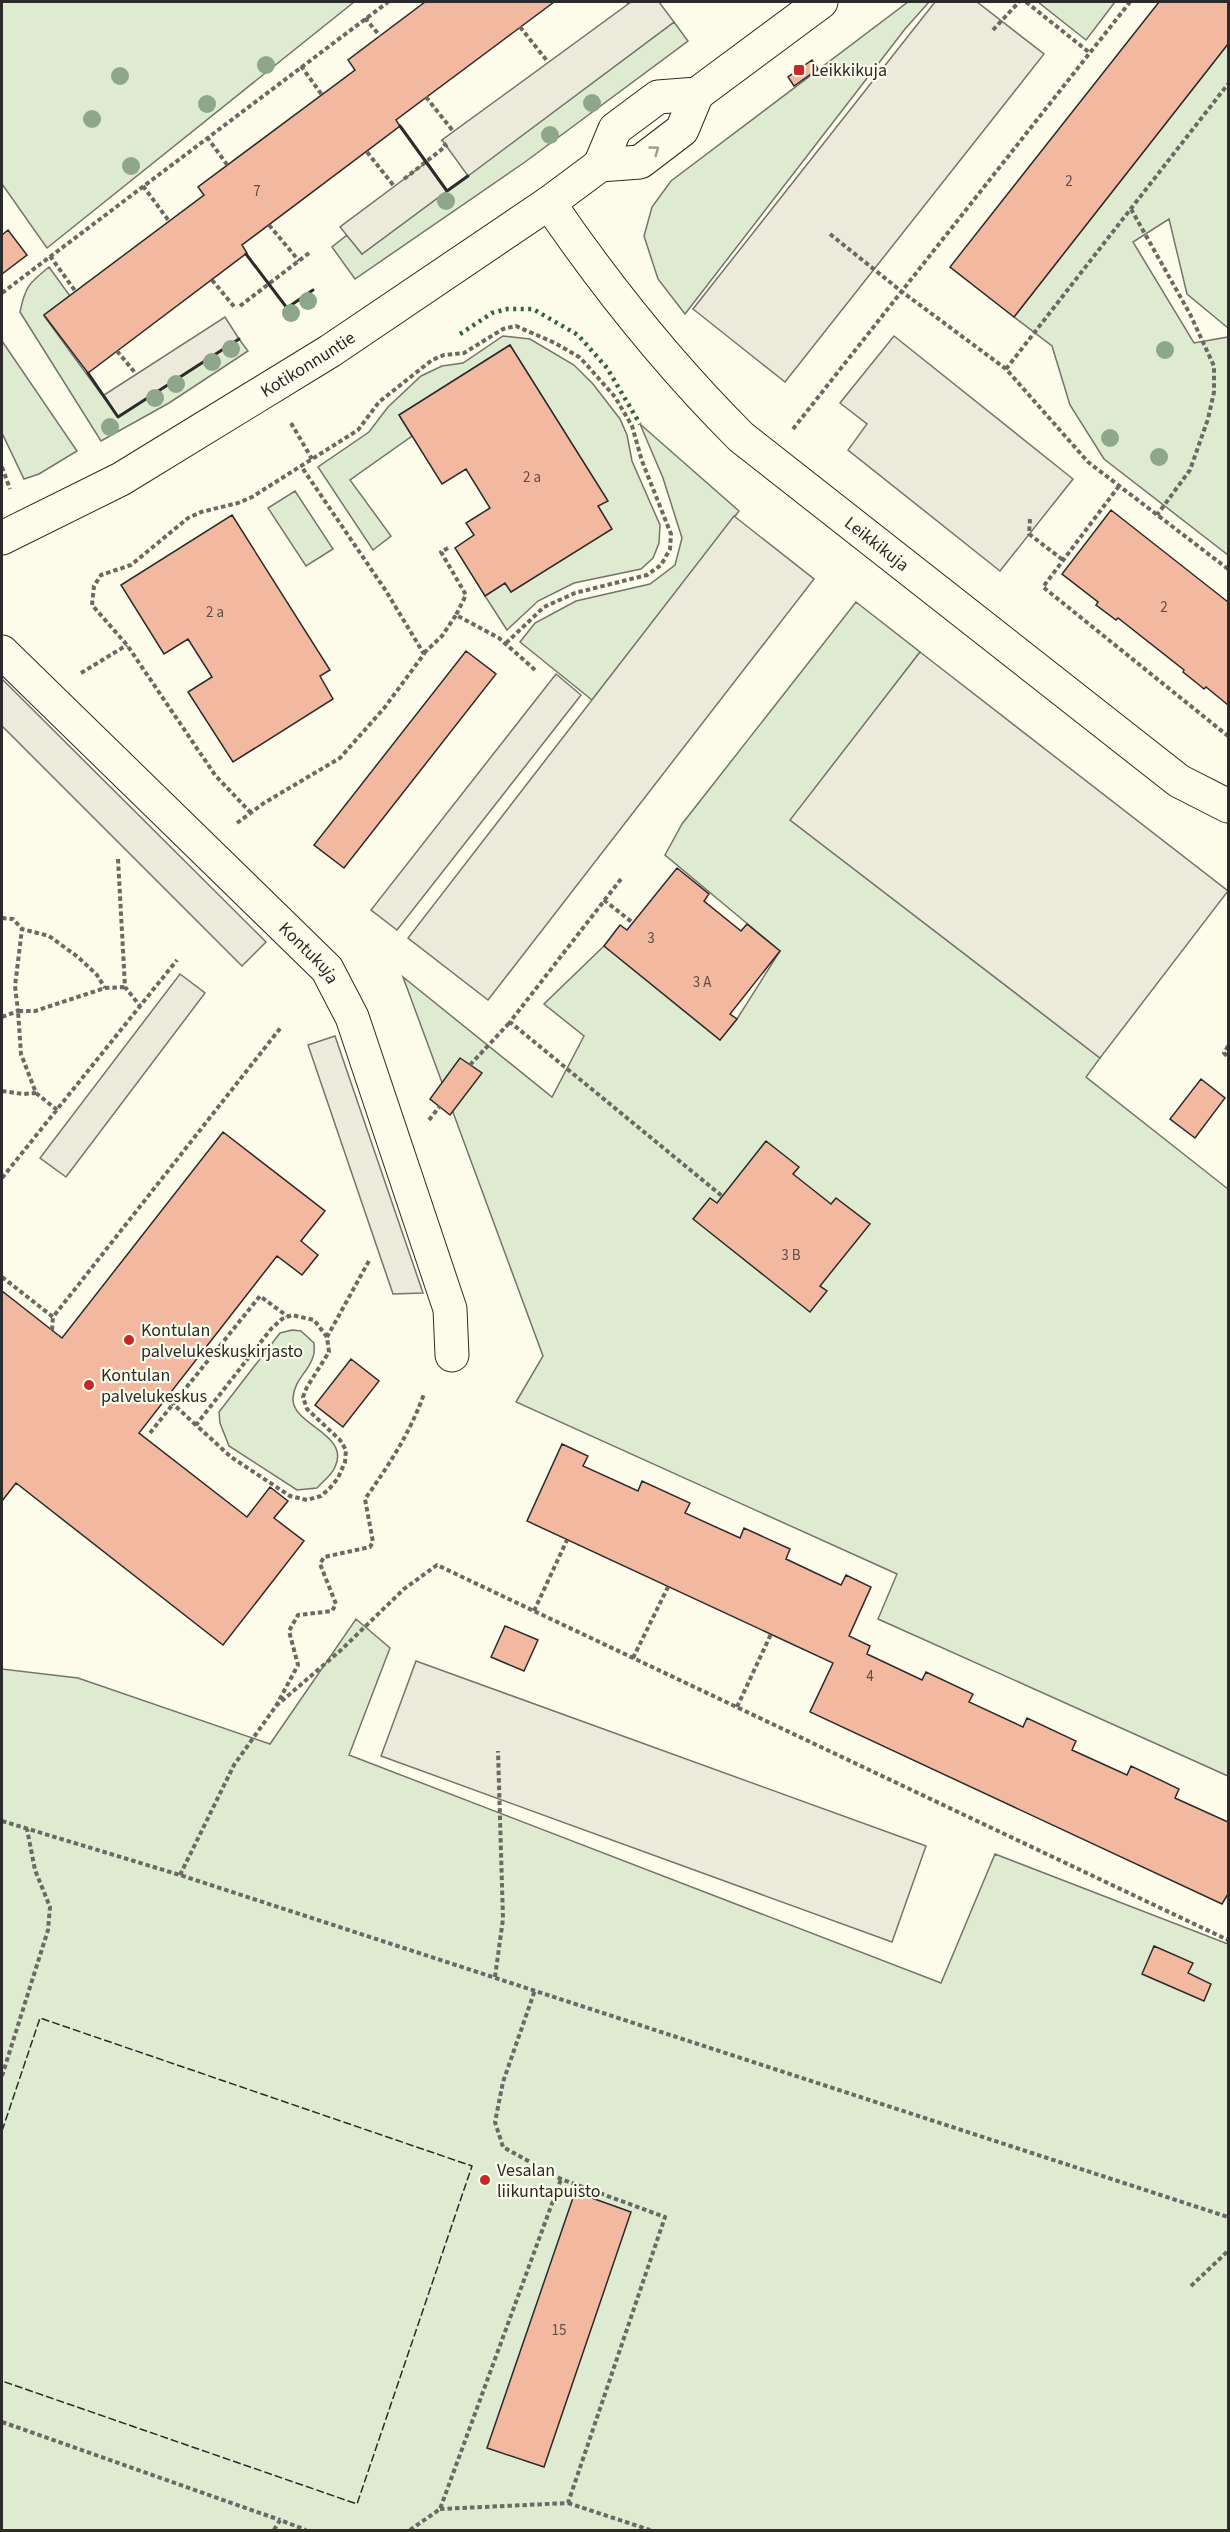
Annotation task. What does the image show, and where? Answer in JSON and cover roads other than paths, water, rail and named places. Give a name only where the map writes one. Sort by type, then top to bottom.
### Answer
[{"type":"street","name":"Kotikonnuntie","points":[[2,538],[121,479],[330,351],[549,203],[600,165],[615,129],[658,98],[697,94],[821,2]]},
{"type":"street","name":"Leikkikuja","points":[[549,203],[628,313],[700,397],[741,436],[1179,781],[1228,807]]},
{"type":"street","name":"Kontukuja","points":[[2,652],[327,969],[352,1017],[450,1309],[452,1355]]},
{"type":"place","name":"Leikkikuja","points":[[799,70]]},
{"type":"place","name":"Kontulan palvelukeskuskirjasto","points":[[129,1340]]},
{"type":"place","name":"Kontulan palvelukeskus","points":[[89,1385]]},
{"type":"place","name":"Vesalan liikuntapuisto","points":[[485,2180]]}]
